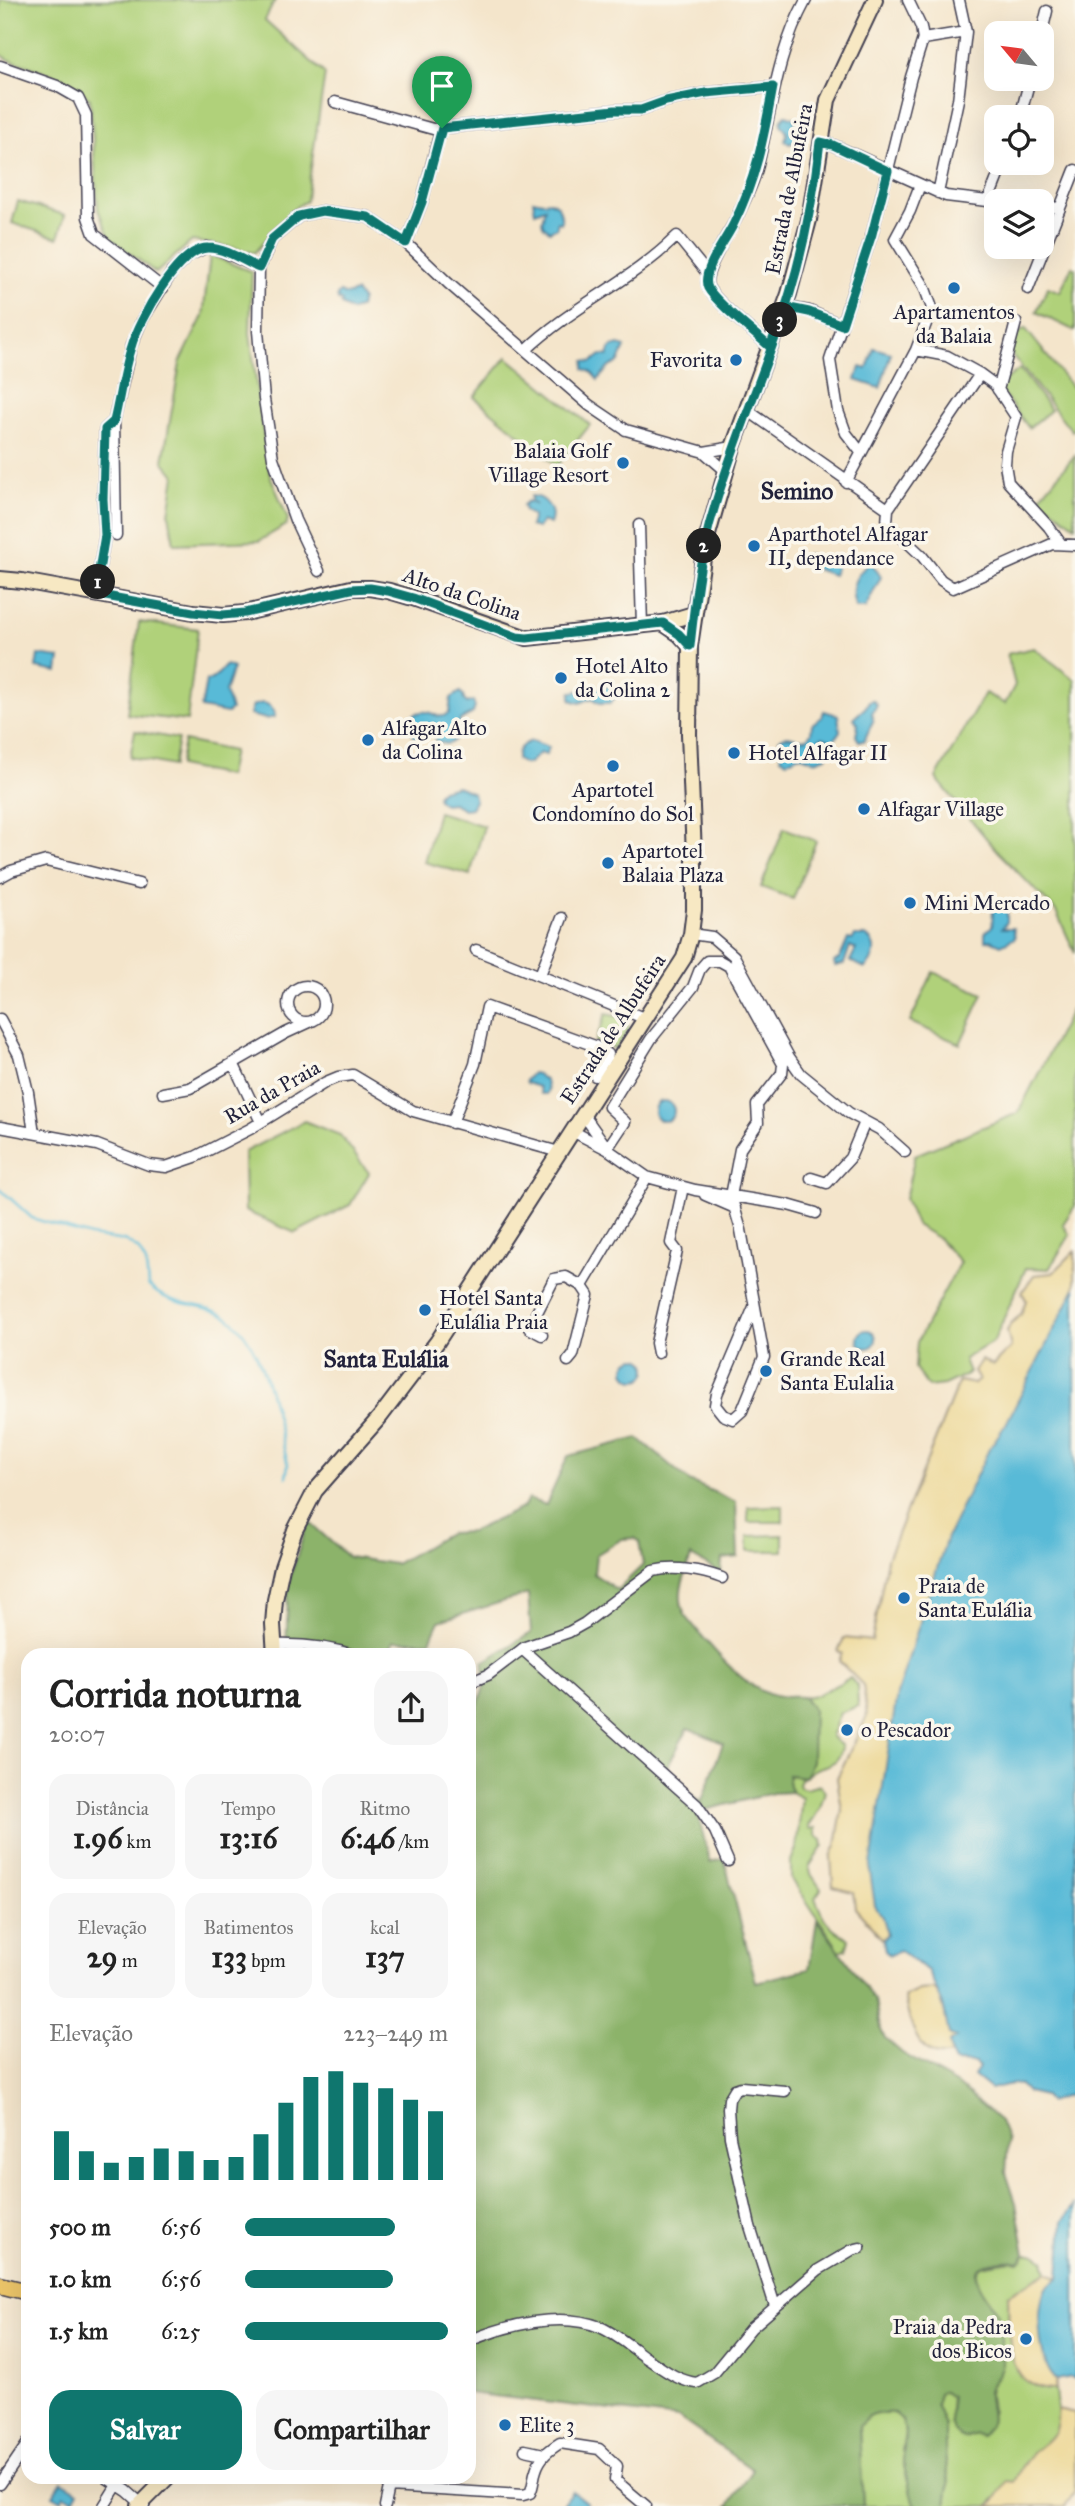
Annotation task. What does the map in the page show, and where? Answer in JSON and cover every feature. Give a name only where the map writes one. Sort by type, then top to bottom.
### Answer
[{"type":"main road","points":[[0,2285],[21,2290]]},
{"type":"street","points":[[706,273],[734,225],[757,168],[773,87],[791,27],[806,0]]},
{"type":"street","name":"Estrada de Albufeira","points":[[275,1648],[275,1600],[282,1567],[291,1541],[315,1491],[380,1417],[437,1342],[684,958],[694,910],[695,855],[689,734],[690,646],[705,545],[733,447],[785,307],[809,220],[828,100],[875,0]]},
{"type":"street","points":[[860,452],[846,433],[838,411],[831,360],[872,234],[923,39],[921,27],[908,0]]},
{"type":"street","points":[[938,193],[958,100],[966,32],[959,0]]},
{"type":"street","points":[[1044,21],[1047,10]]},
{"type":"street","points":[[923,39],[966,32]]},
{"type":"street","points":[[0,66],[57,86],[78,98],[86,115],[88,217],[94,234],[163,288]]},
{"type":"street","points":[[335,102],[433,129],[615,110],[641,110],[666,101],[706,93],[773,87]]},
{"type":"street","points":[[406,243],[422,202],[442,128]]},
{"type":"street","points":[[820,142],[833,145],[954,199],[984,201]]},
{"type":"street","points":[[1028,289],[1075,170]]},
{"type":"street","points":[[845,482],[916,350],[932,308],[924,286],[895,239],[920,184]]},
{"type":"street","points":[[1054,207],[1059,208]]},
{"type":"street","points":[[319,571],[295,520],[273,457],[258,331],[259,268],[272,239],[299,216],[322,211],[368,217],[406,243],[448,283],[589,405],[626,430],[704,452],[726,471]]},
{"type":"street","points":[[526,350],[544,332],[657,256],[677,236],[706,273],[708,287],[770,347]]},
{"type":"street","points":[[116,535],[114,421],[131,346],[142,320],[172,272],[188,256],[206,247],[220,250],[259,268]]},
{"type":"street","points":[[785,307],[809,312],[842,325]]},
{"type":"street","points":[[998,390],[1016,322]]},
{"type":"street","points":[[916,350],[947,355],[980,374],[998,390],[1016,417],[1006,451],[1008,481],[1061,544]]},
{"type":"street","points":[[980,374],[888,509],[887,523],[922,556],[941,580],[953,588],[1052,544],[1075,545]]},
{"type":"street","points":[[747,410],[845,482],[888,509]]},
{"type":"street","points":[[95,594],[105,535],[105,429],[114,421]]},
{"type":"street","points":[[704,452],[733,447]]},
{"type":"street","points":[[639,525],[642,626]]},
{"type":"street","name":"Alto da Colina","points":[[0,579],[223,615],[245,613],[351,589],[370,588],[388,591],[527,638],[663,623],[693,614]]},
{"type":"street","points":[[663,623],[690,646]]},
{"type":"street","points":[[0,877],[46,861],[139,884]]},
{"type":"street","points":[[540,975],[562,918]]},
{"type":"street","points":[[691,934],[712,937],[734,956],[801,1074],[849,1113],[878,1129],[905,1152]]},
{"type":"street","points":[[476,950],[646,1019]]},
{"type":"street","points":[[607,1149],[625,1122],[609,1107],[651,1039],[693,987],[700,969],[707,961],[720,961],[729,966],[783,1064],[782,1073],[757,1105],[758,1123],[740,1149],[731,1195],[741,1230],[764,1357],[742,1411],[733,1419],[723,1415],[715,1405],[717,1394],[754,1307]]},
{"type":"street","points":[[163,1093],[190,1088],[314,1020],[322,1013],[324,1000],[320,992],[309,986],[297,989],[290,995],[292,1024],[286,1033]]},
{"type":"street","points":[[452,1123],[475,1065],[487,1007],[595,1046],[608,1054],[594,1076]]},
{"type":"street","points":[[292,1014],[302,1021],[314,1020]]},
{"type":"street","points":[[0,1019],[19,1055],[34,1133]]},
{"type":"street","points":[[233,1063],[261,1122]]},
{"type":"street","name":"Rua da Praia","points":[[0,1127],[97,1146],[149,1165],[166,1167],[195,1157],[261,1122],[326,1082],[353,1075],[413,1111],[559,1152]]},
{"type":"street","points":[[583,1114],[607,1149]]},
{"type":"street","points":[[811,1178],[827,1183],[850,1158],[865,1122]]},
{"type":"street","points":[[572,1131],[607,1149],[647,1177],[695,1190],[788,1205],[816,1213]]},
{"type":"street","points":[[582,1286],[647,1177]]},
{"type":"street","points":[[659,1353],[656,1343],[677,1251],[671,1243],[683,1187]]},
{"type":"street","points":[[695,1190],[734,1209]]},
{"type":"street","points":[[734,1209],[747,1198]]},
{"type":"street","points":[[542,1335],[529,1328],[554,1279],[566,1277],[582,1286],[588,1296],[573,1355],[568,1361]]},
{"type":"street","points":[[476,1680],[488,1675],[523,1649],[586,1623],[653,1570],[666,1568],[696,1571],[722,1578]]},
{"type":"street","points":[[284,1648],[302,1644],[328,1648]]},
{"type":"street","points":[[523,1649],[697,1805],[715,1830],[728,1861]]},
{"type":"street","points":[[775,2306],[750,2226],[730,2137],[727,2109],[734,2089],[741,2087],[785,2091]]},
{"type":"street","points":[[476,2338],[510,2327],[580,2320],[603,2328],[675,2377],[697,2383],[714,2373],[751,2329],[818,2270],[860,2248]]},
{"type":"street","points":[[409,2484],[523,2495],[530,2493],[534,2486],[536,2469],[544,2454],[560,2443],[599,2449],[617,2466],[615,2480],[646,2506]]},
{"type":"street","points":[[526,2450],[544,2454]]},
{"type":"street","points":[[0,2484],[21,2453]]},
{"type":"street","points":[[104,2506],[117,2484],[141,2505],[161,2484]]},
{"type":"street","points":[[386,2506],[388,2484]]},
{"type":"green space","points":[[0,0],[275,0],[265,20],[325,74],[306,201],[296,207],[254,253],[192,241],[156,273],[110,238],[98,210],[90,99],[65,79],[0,54]]},
{"type":"green space","points":[[18,201],[65,215],[58,238],[12,223]]},
{"type":"green space","points":[[210,255],[252,272],[250,333],[260,412],[270,475],[288,519],[286,525],[259,541],[174,544],[169,514],[175,475],[163,461],[180,363],[203,316]]},
{"type":"green space","points":[[1072,266],[1075,268],[1075,331],[1036,312],[1048,287],[1060,292]]},
{"type":"green space","points":[[1025,328],[1075,391],[1075,429],[1072,431],[1004,345]]},
{"type":"green space","points":[[507,357],[590,425],[557,466],[474,397]]},
{"type":"green space","points":[[1020,369],[1051,410],[1029,428],[997,386]]},
{"type":"green space","points":[[1075,455],[1075,526],[1039,498]]},
{"type":"green space","points":[[139,622],[198,629],[187,721],[127,714]]},
{"type":"green space","points":[[1034,648],[1075,680],[1075,953],[1056,911],[997,851],[936,778],[985,693],[1005,704],[1015,685],[1007,654]]},
{"type":"green space","points":[[135,731],[178,739],[173,766],[130,757]]},
{"type":"green space","points":[[184,741],[233,751],[228,776],[179,766]]},
{"type":"green space","points":[[438,812],[484,826],[470,875],[424,862]]},
{"type":"green space","points":[[784,828],[816,841],[793,899],[761,887]]},
{"type":"green space","points":[[933,972],[983,994],[960,1044],[910,1022]]},
{"type":"green space","points":[[1075,1003],[1075,1206],[1063,1224],[1070,1235],[1049,1269],[1026,1268],[994,1341],[964,1359],[969,1373],[944,1385],[928,1387],[915,1368],[917,1342],[960,1262],[938,1238],[916,1225],[905,1199],[915,1155],[1018,1113]]},
{"type":"green space","points":[[606,1014],[620,1017],[630,1028],[616,1049],[595,1042]]},
{"type":"green space","points":[[304,1121],[340,1135],[369,1173],[350,1205],[295,1233],[245,1211],[244,1152]]},
{"type":"green space","points":[[638,1438],[689,1481],[736,1502],[738,1557],[722,1559],[721,1573],[691,1556],[681,1592],[682,1607],[685,1615],[703,1637],[750,1684],[775,1696],[803,1697],[813,1710],[812,1761],[806,1777],[788,1775],[791,1792],[773,1793],[697,1812],[710,1862],[724,1859],[756,1982],[809,1969],[817,1920],[875,2001],[880,2028],[885,2038],[902,2053],[958,2085],[1000,2121],[1008,2141],[1006,2173],[1016,2203],[1025,2254],[1019,2262],[987,2264],[979,2268],[976,2274],[981,2289],[999,2318],[1002,2367],[989,2388],[991,2422],[981,2436],[976,2434],[963,2438],[957,2434],[950,2420],[951,2397],[943,2391],[939,2394],[936,2404],[945,2426],[949,2484],[946,2506],[915,2506],[903,2462],[903,2421],[895,2413],[874,2415],[859,2427],[863,2506],[728,2506],[753,2470],[679,2418],[476,2394],[476,1711],[486,1681],[483,1662],[531,1633],[528,1594],[439,1621],[430,1641],[393,1641],[391,1648],[286,1648],[288,1584],[308,1521],[348,1557],[395,1564],[450,1533],[471,1532],[524,1507],[528,1499],[546,1505],[568,1456]],"holes":[[[635,1538],[639,1542],[643,1565],[617,1590],[594,1574],[596,1555],[622,1539]],[[688,1728],[723,1743],[701,1803],[665,1771]]]},
{"type":"green space","points":[[783,1506],[783,1522],[748,1522],[748,1507]]},
{"type":"green space","points":[[783,1535],[783,1551],[748,1551],[748,1536]]},
{"type":"green space","points":[[850,1678],[857,1685],[858,1706],[840,1713],[831,1737],[842,1746],[841,1752],[833,1762],[806,1776],[813,1710],[803,1697],[817,1695]]},
{"type":"green space","points":[[788,1775],[805,1777],[799,1783],[800,1787],[806,1789],[820,1785],[825,1791],[820,1808],[809,1826],[810,1829],[816,1828],[816,1835],[822,1840],[823,1846],[809,1867],[821,1889],[815,1898],[824,1918],[849,1939],[846,1949],[840,1951],[791,1878],[791,1861],[796,1849],[802,1798],[791,1792]]},
{"type":"green space","points":[[1025,2254],[1035,2254],[1044,2260],[1047,2272],[1008,2295],[1012,2357],[1017,2370],[1026,2381],[1038,2388],[1055,2390],[1058,2418],[1055,2434],[1025,2461],[1014,2482],[988,2506],[946,2506],[949,2484],[945,2426],[936,2404],[939,2394],[943,2391],[951,2397],[950,2409],[963,2438],[976,2434],[992,2412],[990,2390],[1002,2367],[999,2318],[979,2286],[977,2272],[981,2266],[1023,2259]]},
{"type":"green space","points":[[889,2412],[900,2416],[903,2421],[905,2433],[902,2450],[915,2506],[863,2506],[859,2427],[868,2417]]},
{"type":"sand","points":[[1075,1251],[1075,1346],[939,1970],[886,1935],[883,1940],[855,1908],[853,1892],[833,1887],[831,1857],[836,1845],[842,1810],[837,1778],[867,1716],[863,1685],[839,1661],[842,1653],[838,1651],[844,1638],[872,1641],[887,1559],[959,1381],[974,1384],[979,1380],[974,1372],[981,1360],[993,1365],[1011,1347],[1007,1331],[1011,1323],[1021,1315],[1026,1300],[1022,1292],[1034,1275],[1053,1273]]},
{"type":"sand","points":[[934,1989],[940,1996],[951,2036],[957,2038],[949,2043],[951,2054],[940,2055],[923,2046],[917,2038],[906,2007],[904,1997],[919,1990]]},
{"type":"sand","name":"Praia da Pedra dos Bicos","points":[[1047,2272],[1059,2278],[1054,2282],[1055,2390],[1038,2388],[1026,2381],[1017,2370],[1010,2342],[1008,2295]]},
{"type":"sand","points":[[1057,2409],[1075,2413],[1075,2492],[1065,2506],[988,2506],[996,2500],[1007,2481],[1014,2482],[1031,2454],[1048,2440],[1056,2428]]},
{"type":"water","points":[[786,115],[794,118],[798,137],[790,144],[785,141],[787,133],[781,124]]},
{"type":"water","points":[[533,200],[550,201],[556,205],[561,213],[561,223],[557,222],[557,227],[550,231],[543,226],[545,208],[535,212]]},
{"type":"water","points":[[340,292],[346,295],[356,292],[362,299],[360,307],[352,311],[341,305],[342,301],[338,300],[337,295]]},
{"type":"water","points":[[611,347],[625,347],[619,362],[609,367],[598,380],[584,369],[585,361],[592,362],[601,355],[608,356]]},
{"type":"water","points":[[874,348],[891,353],[880,388],[856,380],[860,367],[867,369]]},
{"type":"water","points":[[531,496],[541,498],[548,505],[552,514],[550,524],[542,521],[538,528],[530,526],[533,516],[525,511],[523,505],[528,501],[536,505],[531,501]]},
{"type":"water","points":[[807,554],[837,564],[833,575],[804,565]]},
{"type":"water","points":[[871,562],[881,577],[865,608],[856,608],[854,582]]},
{"type":"water","points":[[38,655],[60,658],[58,672],[36,668]]},
{"type":"water","points":[[226,665],[233,668],[225,692],[231,710],[227,713],[201,708],[206,681],[215,677]]},
{"type":"water","points":[[615,686],[617,696],[610,703],[600,703],[592,698],[580,703],[571,700],[571,692]]},
{"type":"water","points":[[460,692],[467,703],[473,701],[475,707],[473,713],[460,720],[458,731],[451,743],[435,740],[438,729],[435,724],[429,726],[430,734],[425,739],[415,737],[410,729],[405,729],[405,718],[418,713],[427,712],[440,716],[449,713],[451,698]]},
{"type":"water","points":[[873,700],[877,705],[872,713],[873,721],[864,741],[859,741],[856,736],[858,724],[854,718]]},
{"type":"water","points":[[262,703],[272,707],[275,717],[266,719],[250,715],[252,706]]},
{"type":"water","points":[[824,711],[838,715],[840,731],[833,741],[822,737],[819,739],[829,748],[826,757],[815,761],[799,755],[787,761],[781,758],[780,751],[784,747],[779,740],[786,736],[807,738],[812,724],[822,717]]},
{"type":"water","points":[[532,741],[549,747],[546,755],[540,753],[524,764],[517,760],[519,750]]},
{"type":"water","points":[[457,786],[473,793],[475,801],[471,808],[464,809],[438,800],[437,795],[442,790]]},
{"type":"water","points":[[1004,904],[1007,909],[1007,922],[1002,928],[1013,928],[1015,938],[1001,945],[990,940],[985,941],[985,933],[992,926],[993,909]]},
{"type":"water","points":[[855,936],[866,936],[873,944],[871,960],[865,968],[850,961],[856,949],[850,946],[844,964],[835,966],[834,962],[840,958],[848,939],[852,940]]},
{"type":"water","points":[[532,1073],[546,1081],[546,1094],[541,1094],[539,1087],[527,1083],[526,1080]]},
{"type":"water","points":[[660,1101],[668,1101],[674,1111],[668,1121],[660,1121],[654,1115],[654,1107]]},
{"type":"water","points":[[1075,1288],[1075,2097],[1072,2094],[1049,2102],[1044,2096],[1027,2092],[1020,2085],[1011,2084],[990,2089],[974,2076],[979,2067],[975,2063],[955,2062],[949,2043],[956,2038],[949,2035],[943,2004],[928,1971],[900,1951],[890,1955],[885,1951],[883,1940],[887,1934],[883,1917],[875,1906],[870,1871],[897,1694],[947,1537],[989,1449],[1006,1424]]},
{"type":"water","points":[[863,1330],[871,1330],[876,1339],[874,1346],[863,1348],[858,1343],[858,1335]]},
{"type":"water","points":[[636,1358],[644,1361],[647,1369],[644,1377],[636,1380],[628,1377],[625,1369],[628,1361]]},
{"type":"water","points":[[1075,2205],[1075,2379],[1071,2377],[1057,2380],[1046,2363],[1042,2350],[1040,2309],[1046,2288],[1059,2278],[1063,2221]]},
{"type":"water","points":[[60,2484],[67,2484],[79,2491],[74,2500],[65,2495],[62,2500],[53,2495]]},
{"type":"water","points":[[572,2491],[587,2503],[585,2506],[566,2506],[563,2503]]},
{"type":"waterway","points":[[0,1189],[32,1218],[90,1236],[126,1241],[138,1249],[146,1263],[148,1285],[157,1292],[175,1301],[213,1310],[237,1325],[249,1341],[267,1382],[288,1465],[286,1477]]},
{"type":"place","name":"Apartamentos da Balaia","points":[[954,288]]},
{"type":"place","name":"Favorita","points":[[736,360]]},
{"type":"place","name":"Balaia Golf Village Resort","points":[[623,463]]},
{"type":"place","name":"Aparthotel Alfagar II, dependance","points":[[754,546]]},
{"type":"place","name":"Hotel Alto da Colina 2","points":[[561,678]]},
{"type":"place","name":"Alfagar Alto da Colina","points":[[368,740]]},
{"type":"place","name":"Hotel Alfagar II","points":[[734,753]]},
{"type":"place","name":"Apartotel Condomíno do Sol","points":[[613,766]]},
{"type":"place","name":"Alfagar Village","points":[[864,809]]},
{"type":"place","name":"Apartotel Balaia Plaza","points":[[608,863]]},
{"type":"place","name":"Mini Mercado","points":[[910,903]]},
{"type":"place","name":"Hotel Santa Eulália Praia","points":[[425,1310]]},
{"type":"place","name":"Grande Real Santa Eulalia","points":[[766,1371]]},
{"type":"place","name":"Praia de Santa Eulália","points":[[904,1598]]},
{"type":"place","name":"o Pescador","points":[[847,1730]]},
{"type":"place","name":"Praia da Pedra dos Bicos","points":[[1026,2339]]},
{"type":"place","name":"Elite 3","points":[[505,2425]]},
{"type":"district","name":"Semino","points":[[797,491]]},
{"type":"district","name":"Santa Eulália","points":[[386,1359]]},
{"type":"route","points":[[442,128],[422,202],[406,243],[368,217],[322,211],[299,216],[272,239],[259,268],[220,250],[206,247],[188,256],[172,272],[142,320],[131,346],[114,421],[105,429],[105,535],[95,594],[223,615],[245,613],[351,589],[370,588],[413,598],[517,637],[663,623],[690,646],[698,581],[713,510],[733,447],[785,307],[789,294],[809,220],[820,142],[833,145],[888,171],[872,234],[842,325],[809,312],[785,307],[770,347],[708,287],[706,273],[734,225],[757,168],[773,87],[706,93],[666,101],[641,110],[615,110],[442,128]]}]
